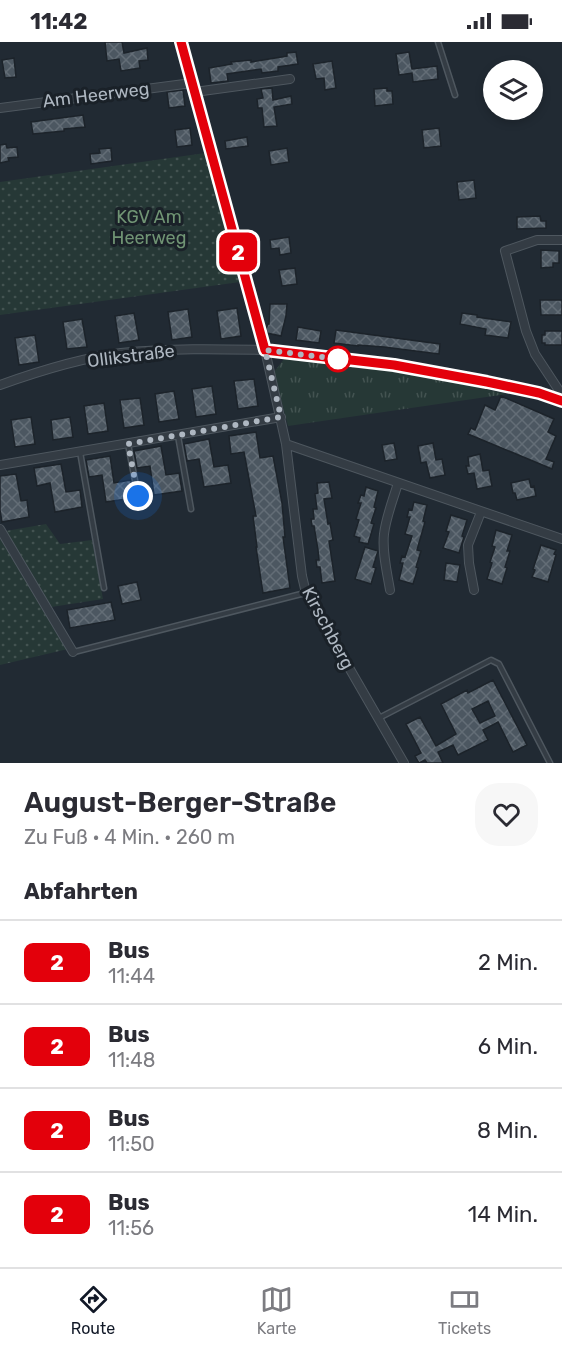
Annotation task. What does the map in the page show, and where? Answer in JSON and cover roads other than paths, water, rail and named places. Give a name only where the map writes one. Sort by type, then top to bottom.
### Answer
[{"type":"street","points":[[181,42],[265,350],[394,365],[539,393],[562,401]]},
{"type":"street","name":"Am Heerweg","points":[[0,108],[290,79]]},
{"type":"street","points":[[562,240],[537,240],[505,251],[526,331],[535,354],[562,395]]},
{"type":"street","name":"Ollikstraße","points":[[0,385],[35,372],[118,353],[152,350],[265,350]]},
{"type":"street","name":"Kirschberg","points":[[265,350],[286,444],[306,593],[404,763]]},
{"type":"street","points":[[0,465],[281,417]]},
{"type":"street","points":[[286,444],[562,539]]},
{"type":"street","points":[[390,590],[384,552],[384,534],[398,483]]},
{"type":"street","points":[[474,590],[468,545],[481,512]]},
{"type":"street","points":[[0,529],[73,652]]},
{"type":"lane","points":[[438,42],[455,95]]},
{"type":"lane","points":[[178,435],[191,510]]},
{"type":"lane","points":[[128,444],[138,496]]},
{"type":"lane","points":[[80,451],[104,588]]},
{"type":"lane","points":[[73,652],[306,593]]},
{"type":"lane","points":[[379,718],[490,660],[499,664],[550,763]]},
{"type":"park label","name":"KGV Am Heerweg","points":[[149,228]]}]
